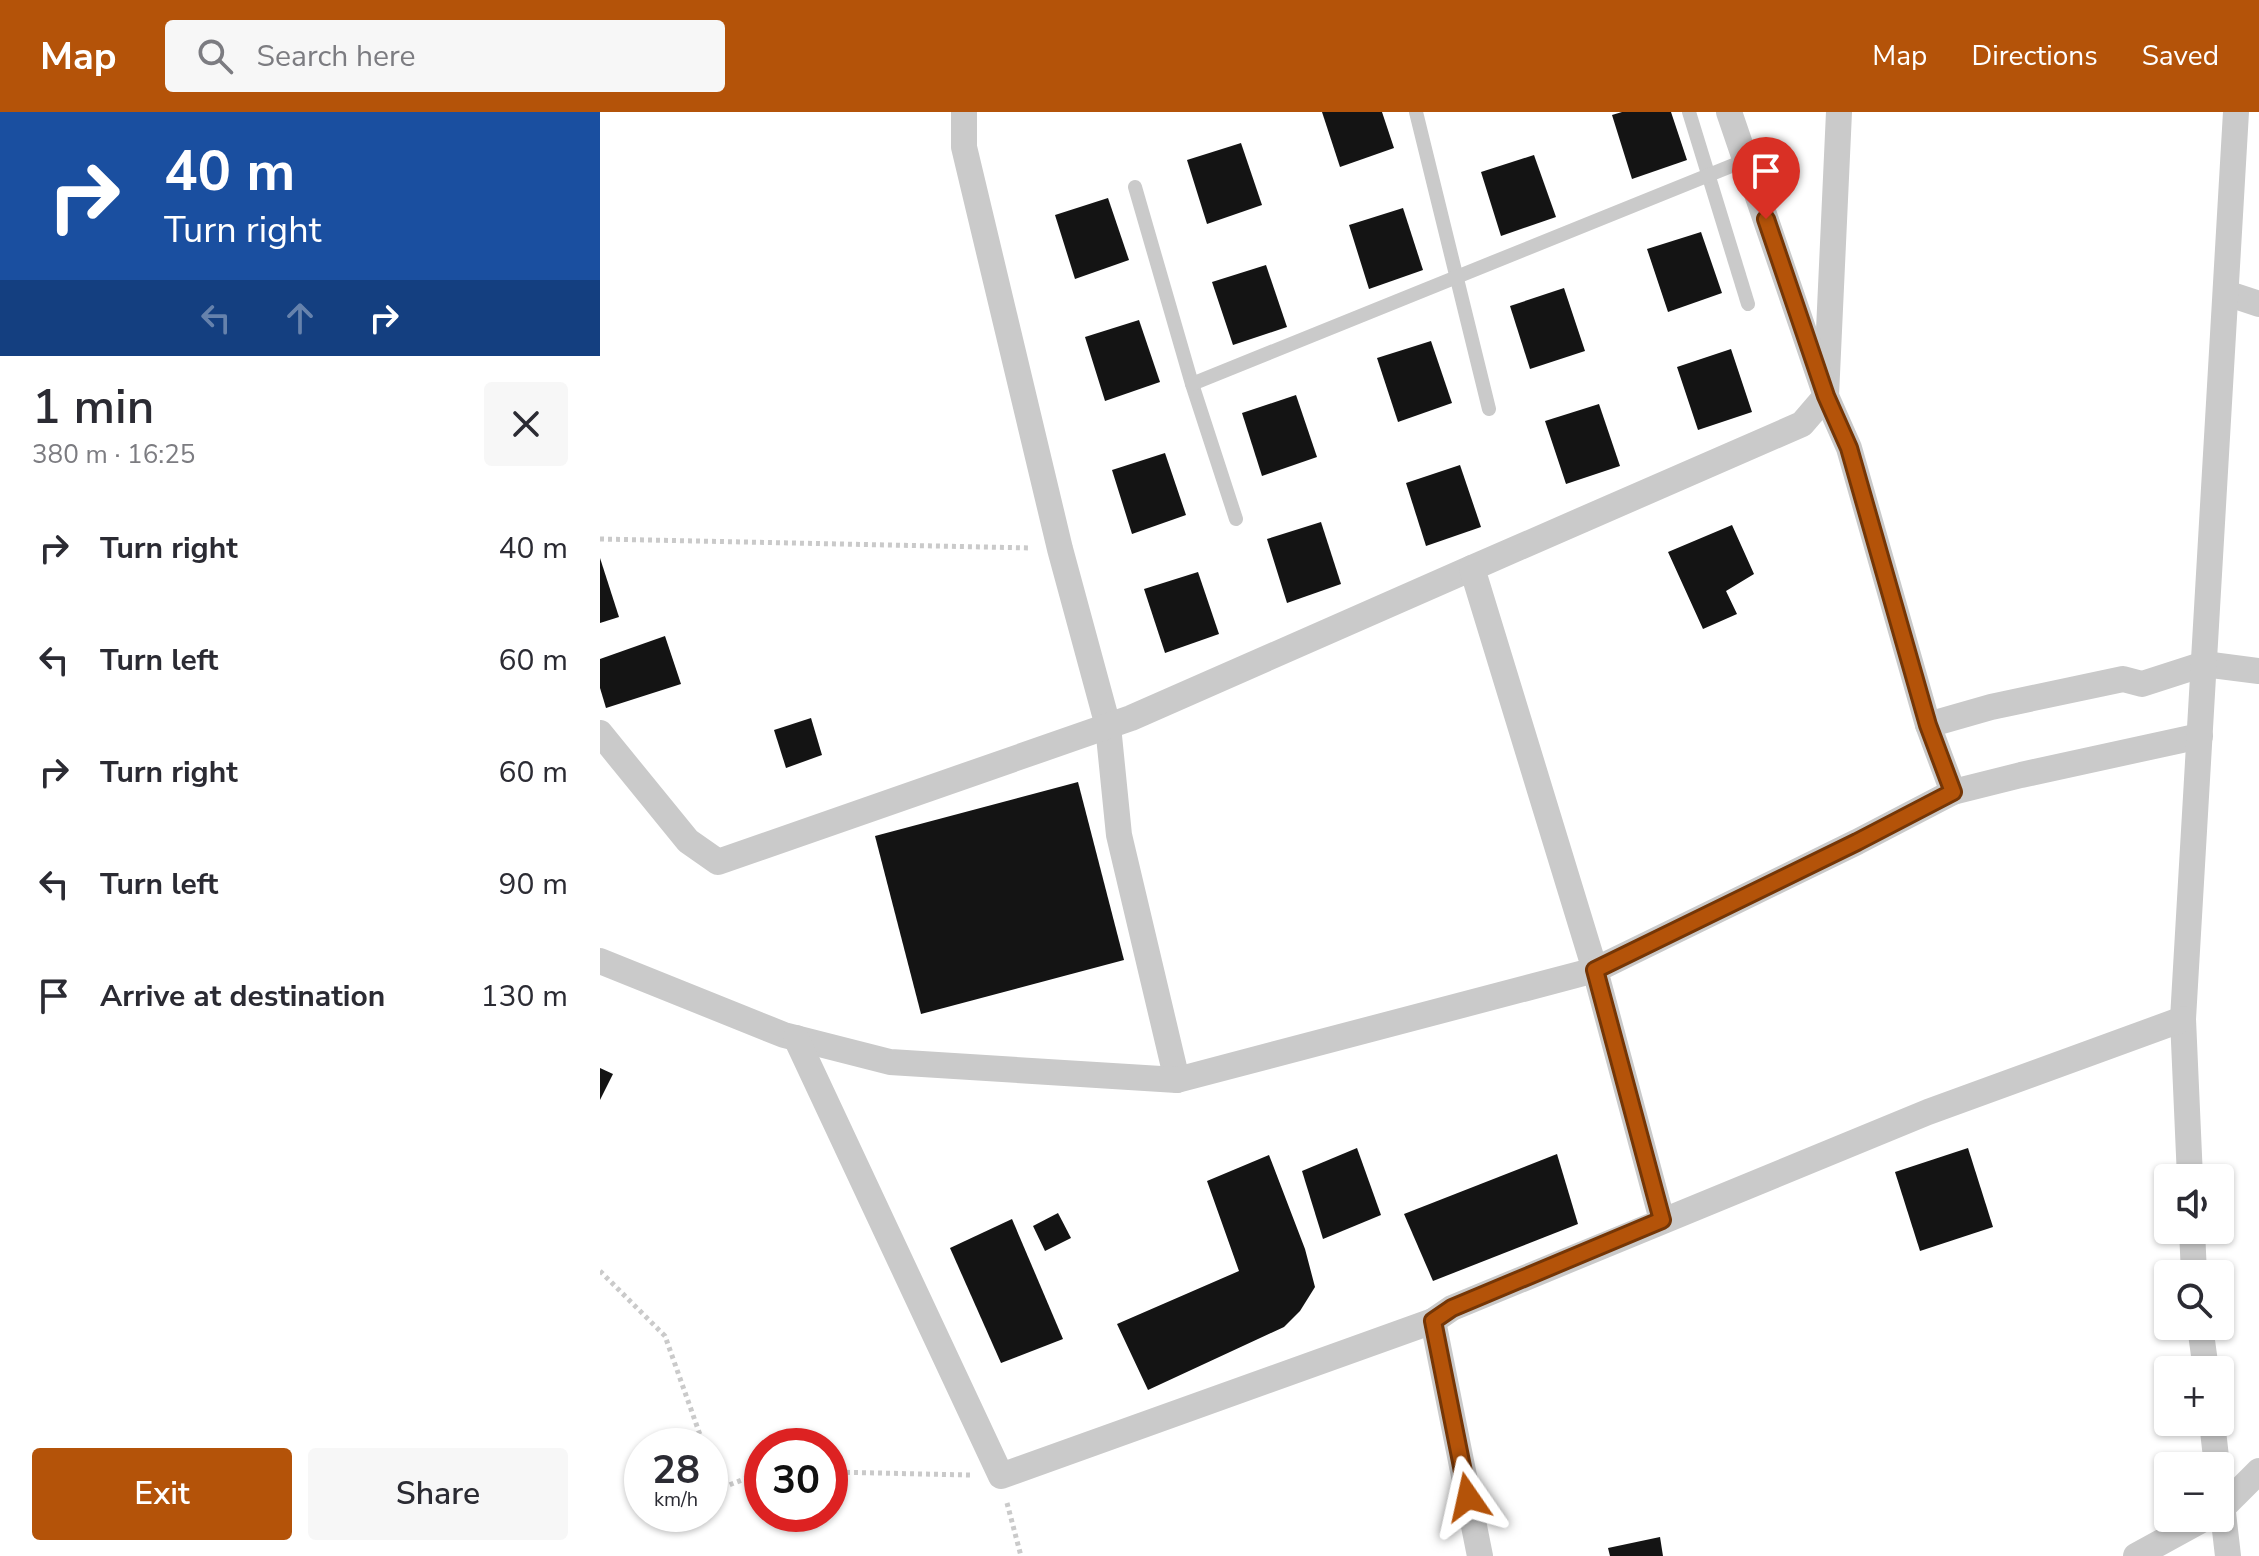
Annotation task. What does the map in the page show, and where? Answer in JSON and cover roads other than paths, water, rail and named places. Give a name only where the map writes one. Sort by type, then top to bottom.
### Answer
[{"type":"street","points":[[964,112],[964,147],[1060,549],[1108,726],[1119,835],[1177,1080]]},
{"type":"street","points":[[1729,112],[1826,396],[1849,448],[1928,725],[1953,792]]},
{"type":"street","points":[[600,733],[688,841],[718,862],[1145,712],[1802,424],[1826,396],[1839,112]]},
{"type":"street","points":[[2189,1164],[2183,1019],[2236,112]]},
{"type":"street","points":[[2226,293],[2259,304]]},
{"type":"street","points":[[1472,568],[1595,970],[1662,1220]]},
{"type":"street","points":[[1928,725],[1991,707],[2123,679],[2142,684],[2204,664],[2259,671]]},
{"type":"street","points":[[600,961],[796,1038],[890,1062],[1177,1080],[1595,970],[1953,792],[2200,736]]},
{"type":"street","points":[[796,1038],[1001,1476],[1433,1321],[1452,1308],[1928,1112],[2183,1019]]},
{"type":"street","points":[[1433,1321],[1480,1556]]},
{"type":"street","points":[[2234,1492],[2259,1471]]},
{"type":"street","points":[[2136,1556],[2175,1532]]},
{"type":"street","points":[[2223,1532],[2228,1556]]},
{"type":"lane","points":[[1416,112],[1489,409]]},
{"type":"lane","points":[[1689,112],[1748,304]]},
{"type":"lane","points":[[1192,384],[1746,160]]},
{"type":"lane","points":[[1135,187],[1192,384],[1236,519]]}]
